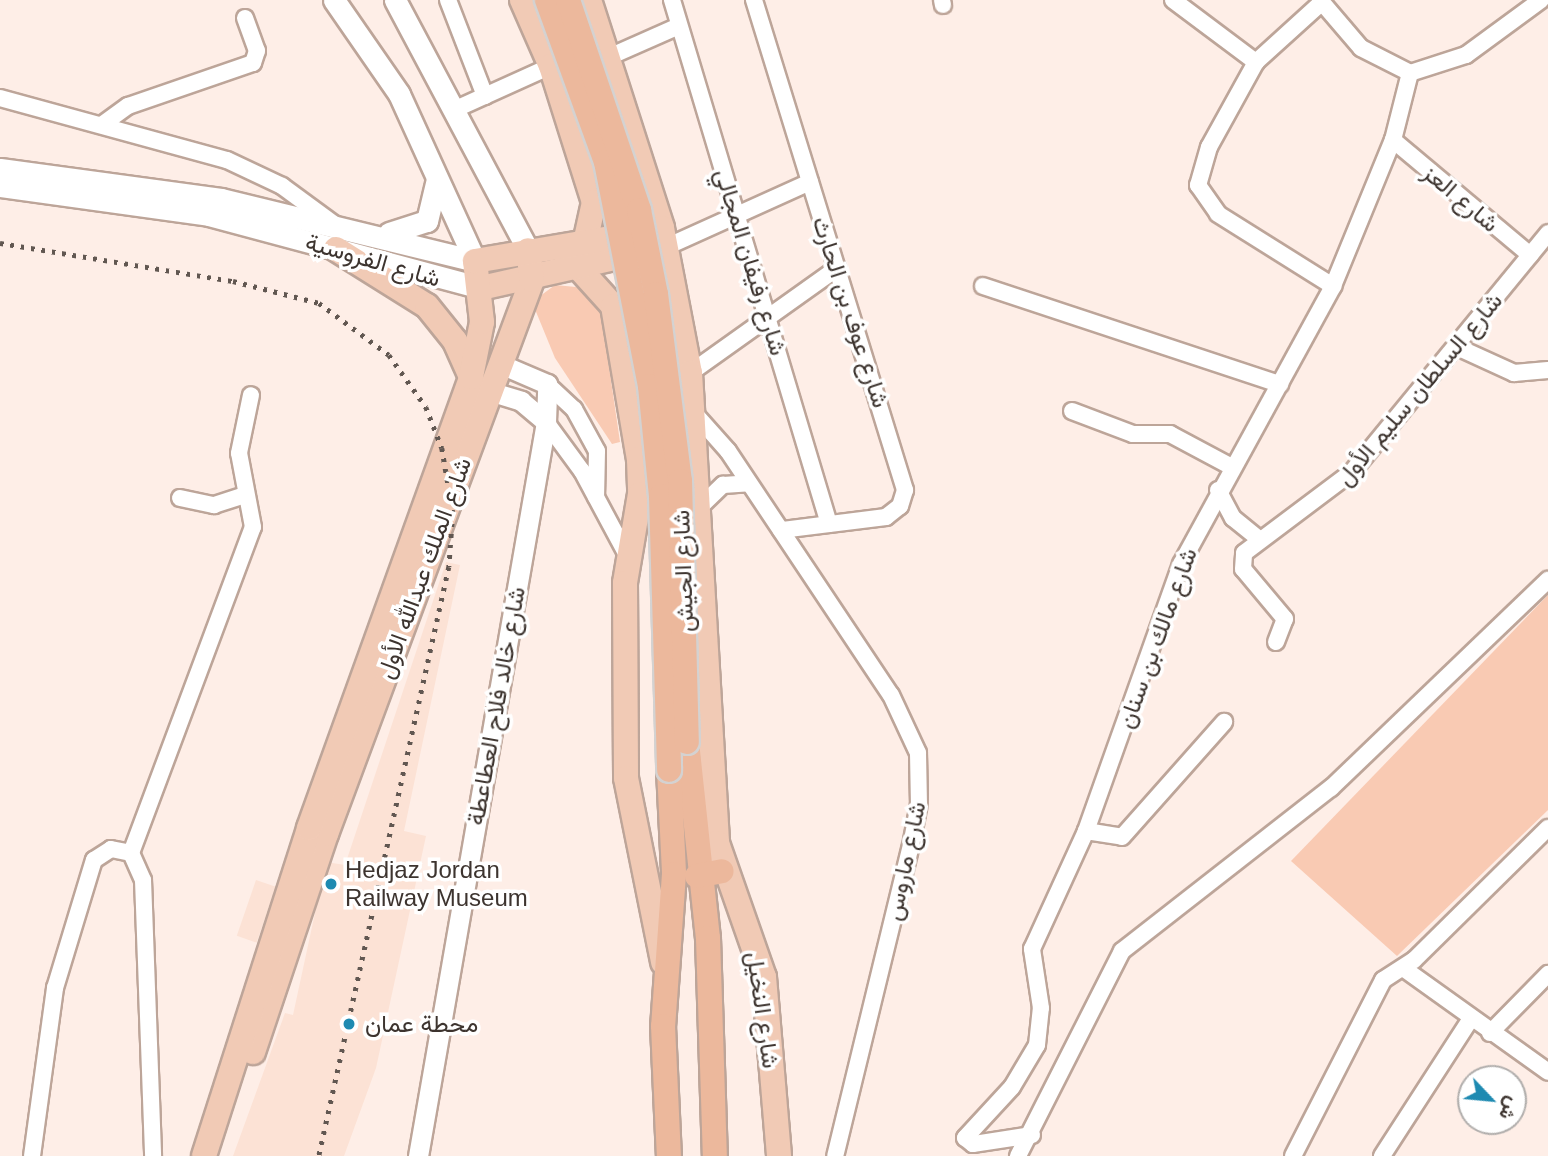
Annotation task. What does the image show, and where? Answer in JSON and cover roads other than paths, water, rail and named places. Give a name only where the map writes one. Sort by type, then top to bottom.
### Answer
[{"type":"highway","name":"شارع الجيش","points":[[547,0],[606,162],[650,386],[661,496],[674,874],[665,979],[669,1156]]},
{"type":"highway","name":"شارع الجيش","points":[[568,0],[639,210],[662,331],[680,481],[687,743],[698,876],[708,938],[715,1156]]},
{"type":"highway","points":[[698,876],[722,871]]},
{"type":"main road","name":"شارع الملك عبدالله الأول","points":[[219,1156],[480,384],[481,288],[475,261],[436,170],[398,94],[334,0]]},
{"type":"main road","points":[[395,0],[458,108],[531,262]]},
{"type":"main road","points":[[522,0],[551,66],[594,202],[580,254],[613,306],[631,399],[641,477],[627,555],[626,778],[665,979]]},
{"type":"main road","name":"شارع النخيل","points":[[589,0],[611,56],[664,238],[691,373],[703,504],[722,871],[764,977],[779,1156]]},
{"type":"main road","name":"شارع الفروسية","points":[[0,169],[170,190],[335,237],[481,288],[531,262]]},
{"type":"main road","points":[[361,232],[420,227],[436,203],[436,170]]},
{"type":"main road","name":"شارع الفروسية","points":[[0,186],[168,207],[335,237],[361,232],[475,261],[531,262],[664,238]]},
{"type":"main road","points":[[335,237],[427,306],[455,341],[480,384]]},
{"type":"main road","name":"شارع الملك عبدالله الأول","points":[[204,1156],[309,828],[480,384],[498,363],[531,262]]},
{"type":"street","points":[[448,0],[485,96]]},
{"type":"street","name":"شارع رفيفان المجالي","points":[[672,0],[829,524]]},
{"type":"street","name":"شارع عوف بن الحارث","points":[[754,0],[905,490],[900,506],[886,517],[781,530]]},
{"type":"street","points":[[1173,0],[1256,62]]},
{"type":"street","points":[[1332,286],[1218,214],[1198,185],[1209,147],[1256,62],[1320,1],[1361,48],[1410,73],[1466,55],[1541,0]]},
{"type":"street","points":[[103,124],[128,106],[253,64],[257,51],[245,18]]},
{"type":"street","points":[[611,56],[679,26]]},
{"type":"street","points":[[458,108],[551,66]]},
{"type":"street","name":"شارع مالك بن سنان","points":[[1032,1135],[973,1144],[965,1138],[1012,1087],[1037,1045],[1041,1008],[1032,949],[1086,831],[1181,564],[1230,466],[1280,384],[1332,286],[1393,140],[1410,73]]},
{"type":"street","points":[[0,98],[227,160],[282,186],[335,237]]},
{"type":"street","name":"شارع العز","points":[[1393,140],[1530,255]]},
{"type":"street","name":"شارع الفروسية","points":[[664,238],[738,215],[810,182]]},
{"type":"street","name":"شارع السلطان سليم الأول","points":[[1258,538],[1332,492],[1457,347],[1548,233]]},
{"type":"street","points":[[691,373],[837,268]]},
{"type":"street","points":[[984,286],[1280,384]]},
{"type":"street","points":[[1457,347],[1514,373],[1548,370]]},
{"type":"street","points":[[498,363],[547,384],[574,410],[597,451],[596,497]]},
{"type":"street","points":[[480,384],[521,401],[546,422],[596,497],[627,555]]},
{"type":"street","name":"شارع خالد فلاح العطاعطة","points":[[418,1156],[525,486],[546,422],[547,384]]},
{"type":"street","points":[[153,1156],[143,880],[131,853],[251,534],[239,453],[251,395]]},
{"type":"street","points":[[1072,411],[1133,434],[1170,434],[1230,466]]},
{"type":"street","name":"شارع ماروس","points":[[696,415],[749,483],[907,722],[921,776],[911,845],[835,1156]]},
{"type":"street","points":[[703,504],[723,485],[749,483]]},
{"type":"street","points":[[1217,490],[1233,518],[1258,538],[1242,561],[1283,615],[1276,642]]},
{"type":"street","points":[[180,498],[214,505],[245,495]]},
{"type":"street","points":[[1018,1156],[1032,1135],[1076,1049],[1101,982],[1122,951],[1331,788],[1548,580]]},
{"type":"street","points":[[1086,831],[1122,837],[1224,722]]},
{"type":"street","points":[[1293,1156],[1374,993],[1548,828]]},
{"type":"street","points":[[32,1156],[47,1022],[72,922],[94,860],[111,849],[131,853]]},
{"type":"street","points":[[1403,968],[1470,1020],[1548,1072]]},
{"type":"street","points":[[1490,1033],[1548,974]]},
{"type":"street","points":[[1382,1156],[1470,1020]]},
{"type":"railway","points":[[0,243],[233,281],[319,303],[389,355],[426,407],[442,448],[453,513],[449,567],[319,1156]]},
{"type":"place","name":"Hedjaz Jordan Railway Museum","points":[[331,884]]},
{"type":"place","name":"محطة عمان","points":[[349,1024]]}]
